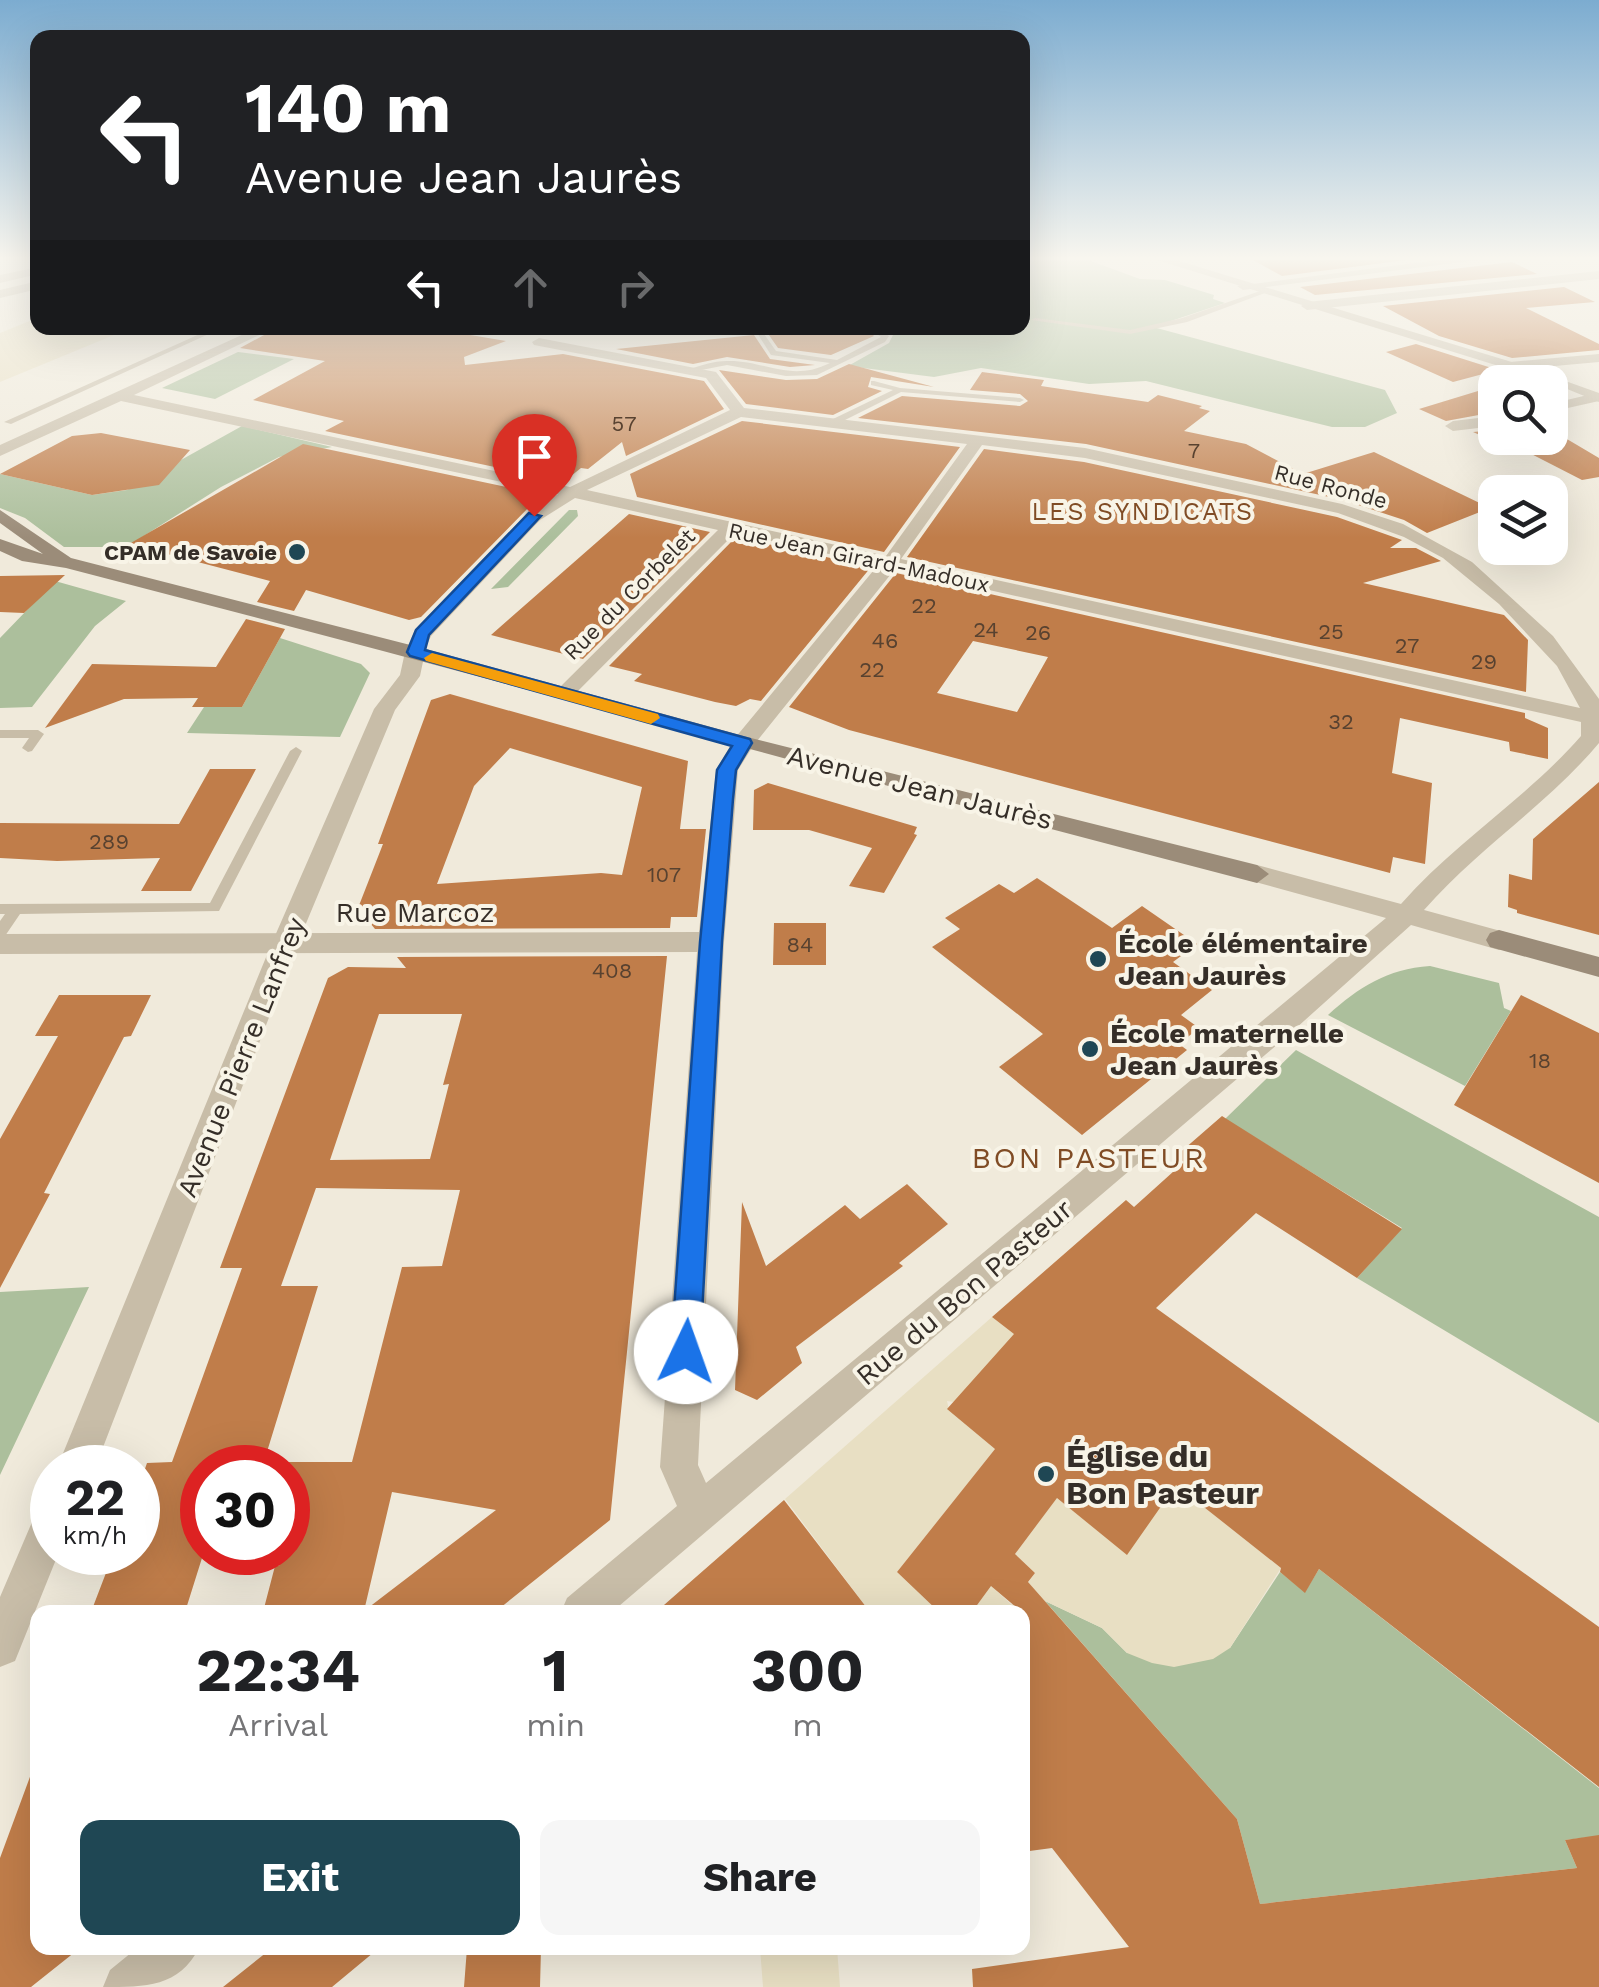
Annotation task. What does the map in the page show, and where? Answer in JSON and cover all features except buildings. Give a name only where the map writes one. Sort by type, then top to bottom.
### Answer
[{"type":"main road","points":[[4,521],[36,552]]},
{"type":"main road","points":[[0,544],[36,552]]},
{"type":"main road","name":"Avenue Jean Jaurès","points":[[36,552],[743,743],[1257,874]]},
{"type":"main road","name":"Avenue Jean Jaurès","points":[[1500,940],[1599,967]]},
{"type":"street","points":[[0,452],[213,353]]},
{"type":"street","points":[[597,353],[717,378],[740,412]]},
{"type":"street","points":[[1465,353],[1507,365]]},
{"type":"street","points":[[1521,365],[1599,358]]},
{"type":"street","points":[[1568,387],[1597,397]]},
{"type":"street","name":"Rue Jean Girard-Madoux","points":[[119,396],[1596,718]]},
{"type":"street","points":[[1568,404],[1597,397]]},
{"type":"street","name":"Rue Ronde","points":[[740,412],[836,420],[1085,454],[1342,509],[1407,532],[1448,554],[1504,598],[1570,670],[1596,718]]},
{"type":"street","name":"Avenue Pierre Lanfrey","points":[[85,1445],[284,945],[385,709],[410,676],[422,634],[534,516],[572,492],[740,412]]},
{"type":"street","points":[[1453,426],[1478,423]]},
{"type":"street","points":[[701,1514],[678,1467],[711,942],[727,770],[743,743],[890,564],[978,438]]},
{"type":"street","name":"Rue du Corbelet","points":[[564,694],[730,528]]},
{"type":"street","name":"Rue du Bon Pasteur","points":[[590,1605],[1238,1062],[1406,915],[1444,871],[1570,762],[1592,737],[1596,718]]},
{"type":"street","name":"Avenue Jean Jaurès","points":[[1257,874],[1500,940]]},
{"type":"street","name":"Rue Marcoz","points":[[0,944],[711,942]]},
{"type":"street","points":[[0,1646],[30,1574]]},
{"type":"street","points":[[128,1987],[167,1955]]},
{"type":"lane","points":[[8,422],[162,353]]},
{"type":"lane","points":[[691,370],[727,363],[786,374],[817,372],[857,353]]},
{"type":"lane","points":[[774,354],[838,362]]},
{"type":"lane","points":[[774,354],[786,374]]},
{"type":"lane","points":[[874,382],[900,390],[1020,400]]},
{"type":"lane","points":[[83,388],[119,396]]},
{"type":"lane","points":[[836,420],[900,390]]},
{"type":"lane","points":[[0,734],[38,734],[28,748]]},
{"type":"lane","points":[[0,909],[214,908],[296,750]]},
{"type":"lane","points":[[0,932],[17,908]]},
{"type":"green space","points":[[236,353],[294,359],[215,399],[162,388]]},
{"type":"green space","points":[[872,353],[1248,353],[1385,390],[1397,413],[1365,427],[1332,427],[1146,381],[1089,384],[981,368],[934,377],[848,366]]},
{"type":"green space","points":[[242,426],[332,447],[279,457],[221,487],[139,539],[138,547],[64,547],[25,518],[0,508],[0,474],[92,495],[127,490]]},
{"type":"green space","points":[[569,510],[577,510],[578,516],[508,587],[491,589]]},
{"type":"green space","points":[[55,581],[126,601],[95,626],[32,707],[0,708],[0,638]]},
{"type":"green space","points":[[280,638],[361,664],[370,673],[340,737],[187,733],[204,707],[242,707]]},
{"type":"green space","points":[[1430,966],[1499,983],[1504,1008],[1511,1011],[1465,1086],[1328,1015],[1374,981]]},
{"type":"green space","points":[[1296,1050],[1599,1217],[1599,1423],[1357,1278],[1402,1228],[1225,1119]]},
{"type":"green space","points":[[89,1287],[0,1475],[0,1292]]},
{"type":"green space","points":[[1319,1569],[1599,1788],[1599,1836],[1565,1840],[1577,1868],[1260,1904],[1237,1819],[1045,1601],[1102,1628],[1127,1653],[1230,1648],[1280,1572],[1305,1592]]},
{"type":"shaded area","points":[[0,353],[71,353],[0,382]]},
{"type":"shaded area","points":[[992,1317],[1033,1348],[954,1402],[947,1401],[949,1410],[995,1449],[897,1572],[932,1605],[865,1605],[785,1499]]},
{"type":"shaded area","points":[[1102,1426],[1281,1568],[1230,1648],[1213,1659],[1174,1667],[1127,1653],[1102,1628],[1045,1601],[1030,1616],[1030,1605],[1012,1605],[1035,1573],[1015,1554],[1057,1498],[1127,1554]]},
{"type":"shaded area","points":[[991,1586],[1012,1605],[977,1605]]},
{"type":"shaded area","points":[[761,1955],[838,1955],[840,1987],[763,1987]]},
{"type":"slow traffic","points":[[432,658],[651,718]]},
{"type":"place","name":"CPAM de Savoie","points":[[297,552]]},
{"type":"place","name":"École élémentaire Jean Jaurès","points":[[1098,959]]},
{"type":"place","name":"École maternelle Jean Jaurès","points":[[1090,1049]]},
{"type":"place","name":"Église du Bon Pasteur","points":[[1046,1474]]},
{"type":"district","name":"LES SYNDICATS","points":[[1143,511]]},
{"type":"district","name":"BON PASTEUR","points":[[1089,1158]]},
{"type":"route","points":[[534,516],[422,634],[416,652],[743,743],[727,770],[724,799],[711,942],[686,1352]]}]
